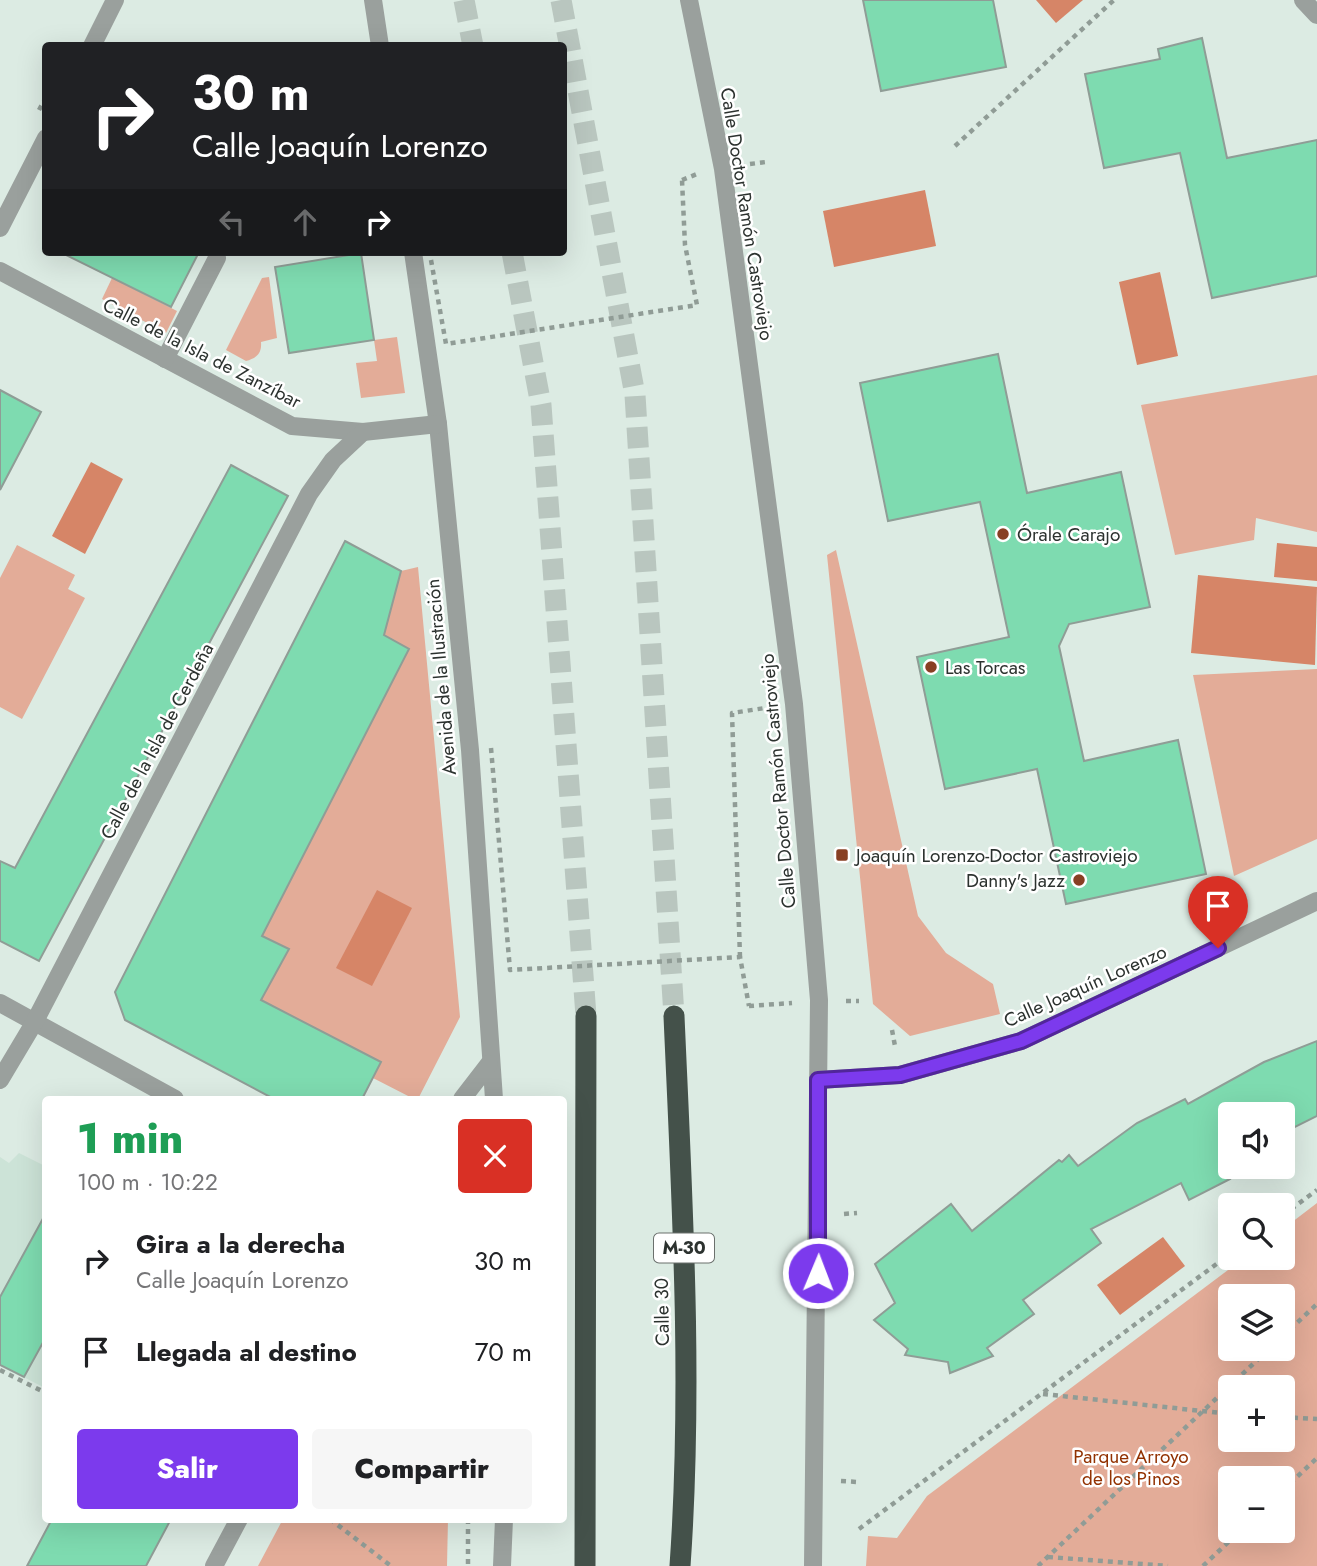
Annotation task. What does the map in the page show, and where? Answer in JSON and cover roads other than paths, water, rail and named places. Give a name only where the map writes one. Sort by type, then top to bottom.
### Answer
[{"type":"highway","points":[[584,1562],[586,1016]]},
{"type":"highway","name":"Calle 30","points":[[674,1016],[684,1229],[686,1480],[680,1566]]},
{"type":"highway","points":[[686,1480],[691,1566]]},
{"type":"street","points":[[94,42],[115,0]]},
{"type":"street","points":[[373,0],[379,42]]},
{"type":"street","name":"Calle Doctor Ramón Castroviejo","points":[[689,0],[723,169],[794,704],[818,1000],[813,1566]]},
{"type":"street","points":[[1303,0],[1317,15]]},
{"type":"street","points":[[0,228],[42,146]]},
{"type":"street","name":"Avenida de la Ilustración","points":[[414,256],[438,424],[470,750],[489,1063],[494,1096]]},
{"type":"street","points":[[165,359],[217,258]]},
{"type":"street","name":"Calle de la Isla de Zanzíbar","points":[[0,271],[292,426],[363,432],[438,424]]},
{"type":"street","name":"Calle de la Isla de Cerdeña","points":[[0,1080],[34,1023],[309,494],[333,460],[363,432]]},
{"type":"street","name":"Calle Joaquín Lorenzo","points":[[818,1080],[900,1075],[1021,1041],[1317,901]]},
{"type":"street","points":[[0,1003],[169,1096]]},
{"type":"street","points":[[464,1096],[489,1063]]},
{"type":"street","points":[[214,1566],[237,1523]]},
{"type":"street","points":[[502,1566],[504,1523]]},
{"type":"tunnel","points":[[464,0],[472,42]]},
{"type":"tunnel","points":[[561,0],[635,395],[674,1016]]},
{"type":"tunnel","points":[[513,256],[541,405],[586,1016]]},
{"type":"place","name":"Órale Carajo","points":[[1003,534]]},
{"type":"place","name":"Las Torcas","points":[[931,667]]},
{"type":"place","name":"Joaquín Lorenzo-Doctor Castroviejo","points":[[842,855]]},
{"type":"place","name":"Danny's Jazz","points":[[1079,880]]},
{"type":"park label","name":"Parque Arroyo de los Pinos","points":[[1131,1467]]}]
